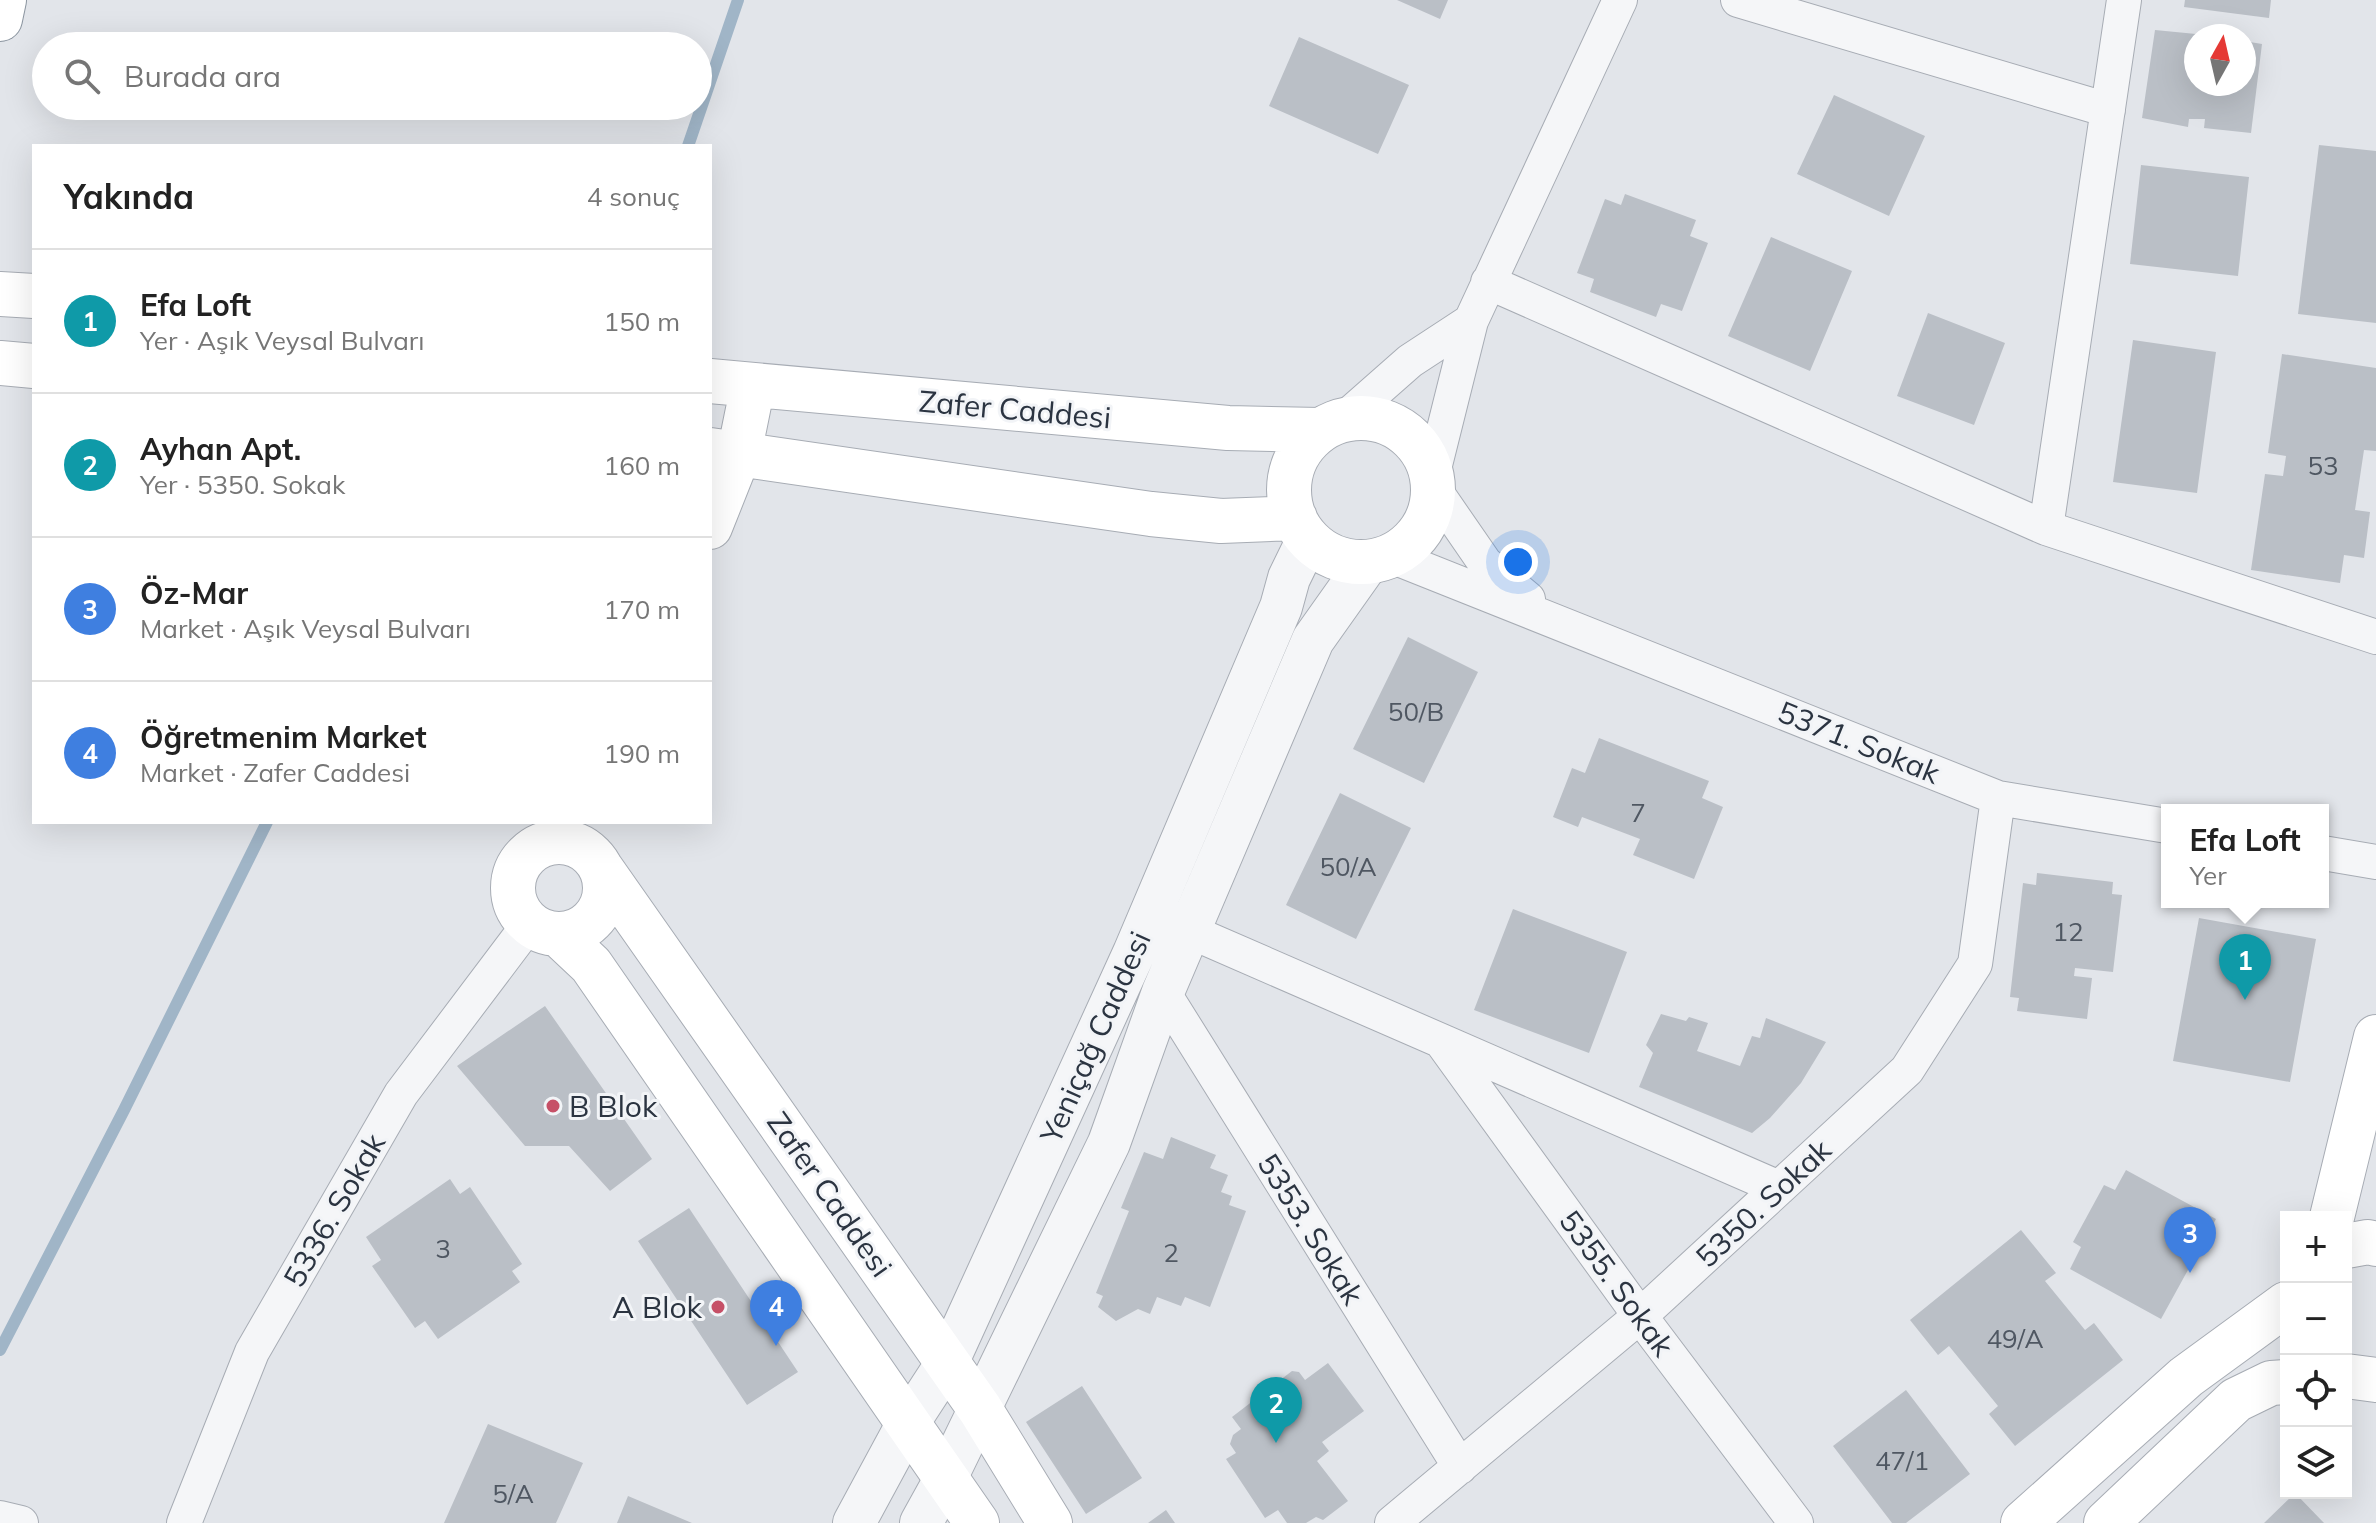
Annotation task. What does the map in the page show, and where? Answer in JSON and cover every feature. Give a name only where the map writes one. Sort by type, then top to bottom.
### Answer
[{"type":"main road","points":[[0,19],[4,0]]},
{"type":"main road","points":[[0,294],[32,296]]},
{"type":"main road","points":[[0,363],[32,366]]},
{"type":"main road","name":"Zafer Caddesi","points":[[712,381],[1228,428],[1332,425]]},
{"type":"main road","points":[[712,516],[724,452],[753,385]]},
{"type":"main road","points":[[1366,417],[1390,423],[1409,436],[1424,454],[1433,483],[1431,510],[1422,528],[1408,545],[1380,558],[1347,560],[1326,552],[1301,528],[1289,494],[1291,469],[1302,447],[1332,425],[1366,417]]},
{"type":"main road","points":[[724,452],[1151,514],[1301,528]]},
{"type":"main road","points":[[544,928],[573,932],[597,914],[606,886],[592,847],[568,842],[539,846],[518,867],[514,897],[520,912],[591,965],[977,1523]]},
{"type":"main road","name":"Zafer Caddesi","points":[[592,847],[980,1409],[1050,1523]]},
{"type":"main road","points":[[2333,1211],[2376,1037]]},
{"type":"main road","points":[[2352,1245],[2376,1244]]},
{"type":"main road","points":[[2023,1523],[2186,1377],[2280,1308]]},
{"type":"main road","points":[[2106,1523],[2236,1400],[2271,1383],[2280,1382]]},
{"type":"street","points":[[1560,624],[1485,563],[1433,483],[1471,321],[1620,0]]},
{"type":"street","points":[[1738,0],[2108,110]]},
{"type":"street","points":[[2046,528],[2124,0]]},
{"type":"street","points":[[1488,282],[2046,528],[2376,637]]},
{"type":"street","points":[[1332,425],[1410,361],[1471,321]]},
{"type":"street","name":"Yeniçağ Caddesi","points":[[854,1523],[908,1423],[947,1363],[1134,953],[1281,607],[1301,528]]},
{"type":"street","name":"Yeniçağ Caddesi","points":[[921,1523],[947,1476],[1109,1143],[1163,992],[1313,640],[1380,558]]},
{"type":"street","name":"5371. Sokak","points":[[1380,558],[1446,576],[1998,798],[2161,825]]},
{"type":"street","name":"5350. Sokak","points":[[1392,1523],[1640,1316],[1907,1070],[1975,964],[1998,798]]},
{"type":"street","points":[[2329,854],[2376,862]]},
{"type":"street","name":"5336. Sokak","points":[[184,1523],[252,1352],[401,1094],[544,928]]},
{"type":"street","points":[[1189,931],[1779,1188]]},
{"type":"street","name":"5353. Sokak","points":[[1163,992],[1460,1467]]},
{"type":"street","name":"5355. Sokak","points":[[1441,1041],[1640,1316],[1796,1523]]},
{"type":"street","points":[[0,1518],[21,1523]]},
{"type":"building","points":[[1397,0],[1448,0],[1440,19]]},
{"type":"building","points":[[2185,0],[2271,0],[2269,18],[2184,7]]},
{"type":"building","points":[[2155,30],[2184,33],[2184,96],[2256,96],[2251,133],[2204,128],[2205,119],[2189,119],[2188,127],[2142,118]]},
{"type":"building","points":[[1299,37],[1409,85],[1378,154],[1269,106]]},
{"type":"building","points":[[2256,43],[2262,44],[2256,93]]},
{"type":"building","points":[[1834,95],[1925,136],[1889,216],[1797,174]]},
{"type":"building","points":[[2319,145],[2376,151],[2376,323],[2298,314]]},
{"type":"building","points":[[2141,165],[2249,177],[2238,276],[2130,264]]},
{"type":"building","points":[[1625,194],[1696,220],[1690,236],[1708,243],[1682,311],[1661,304],[1656,317],[1590,292],[1594,279],[1577,273],[1605,199],[1621,205]]},
{"type":"building","points":[[1771,237],[1852,271],[1810,371],[1728,336]]},
{"type":"building","points":[[1928,313],[2005,343],[1974,425],[1897,396]]},
{"type":"building","points":[[2133,340],[2216,352],[2197,493],[2113,482]]},
{"type":"building","points":[[2282,354],[2376,368],[2376,451],[2364,450],[2355,510],[2370,512],[2364,558],[2344,555],[2340,583],[2251,570],[2265,474],[2283,476],[2286,456],[2268,453]]},
{"type":"building","points":[[1408,637],[1478,672],[1424,783],[1353,749]]},
{"type":"building","points":[[1599,738],[1709,781],[1702,798],[1723,807],[1694,879],[1633,855],[1640,839],[1582,817],[1578,827],[1553,817],[1572,768],[1585,773]]},
{"type":"building","points":[[1340,793],[1411,828],[1356,939],[1286,905]]},
{"type":"building","points":[[2037,873],[2113,882],[2112,894],[2122,895],[2113,972],[2075,968],[2074,976],[2092,978],[2087,1019],[2017,1011],[2019,998],[2010,997],[2023,883],[2036,885]]},
{"type":"building","points":[[1513,909],[1627,952],[1589,1053],[1474,1010]]},
{"type":"building","points":[[2199,918],[2316,939],[2290,1082],[2173,1061]]},
{"type":"building","name":"B Blok","points":[[545,1006],[652,1159],[610,1191],[569,1146],[525,1146],[457,1066]]},
{"type":"building","points":[[1661,1014],[1708,1023],[1697,1051],[1740,1066],[1752,1036],[1760,1038],[1766,1018],[1826,1042],[1801,1083],[1752,1133],[1639,1087],[1653,1053],[1646,1045]]},
{"type":"building","points":[[1171,1137],[1216,1155],[1210,1168],[1228,1175],[1221,1192],[1232,1196],[1229,1205],[1246,1211],[1210,1307],[1185,1297],[1181,1306],[1157,1297],[1150,1314],[1138,1309],[1116,1321],[1098,1307],[1103,1296],[1096,1293],[1129,1211],[1121,1208],[1144,1152],[1163,1159]]},
{"type":"building","points":[[2126,1170],[2216,1219],[2161,1319],[2070,1269],[2081,1247],[2073,1242],[2104,1185],[2115,1190]]},
{"type":"building","points":[[450,1179],[460,1194],[470,1187],[522,1264],[512,1271],[520,1282],[438,1339],[425,1321],[415,1328],[372,1266],[381,1260],[366,1237]]},
{"type":"building","name":"A Blok","points":[[689,1208],[798,1372],[747,1405],[638,1241]]},
{"type":"building","points":[[2021,1230],[2056,1273],[2045,1281],[2085,1330],[2094,1323],[2123,1360],[2015,1446],[1989,1414],[1998,1406],[1949,1346],[1938,1355],[1910,1320]]},
{"type":"building","points":[[1328,1363],[1364,1411],[1322,1442],[1329,1451],[1317,1461],[1348,1501],[1323,1520],[1316,1517],[1306,1523],[1287,1523],[1278,1510],[1265,1518],[1226,1459],[1236,1453],[1230,1444],[1233,1435],[1241,1429],[1232,1417],[1292,1371],[1299,1372],[1305,1380]]},
{"type":"building","points":[[1082,1386],[1142,1478],[1086,1514],[1026,1422]]},
{"type":"building","points":[[1906,1390],[1970,1474],[1906,1523],[1892,1523],[1833,1446]]},
{"type":"building","points":[[488,1424],[583,1463],[556,1523],[444,1523]]},
{"type":"building","points":[[628,1496],[692,1523],[617,1523]]},
{"type":"building","points":[[2289,1499],[2301,1499],[2324,1523],[2264,1523]]},
{"type":"building","points":[[1166,1510],[1175,1523],[1148,1523]]},
{"type":"waterway","points":[[712,76],[738,0]]},
{"type":"waterway","points":[[689,144],[697,120]]},
{"type":"waterway","points":[[0,1350],[266,824]]},
{"type":"place","name":"Efa Loft","points":[[2245,1000]]},
{"type":"place","name":"B Blok","points":[[553,1106]]},
{"type":"place","name":"Öz-Mar","points":[[2190,1273]]},
{"type":"place","name":"A Blok","points":[[718,1307]]},
{"type":"place","name":"Öğretmenim Market","points":[[776,1346]]},
{"type":"place","name":"Ayhan Apt.","points":[[1276,1443]]}]
